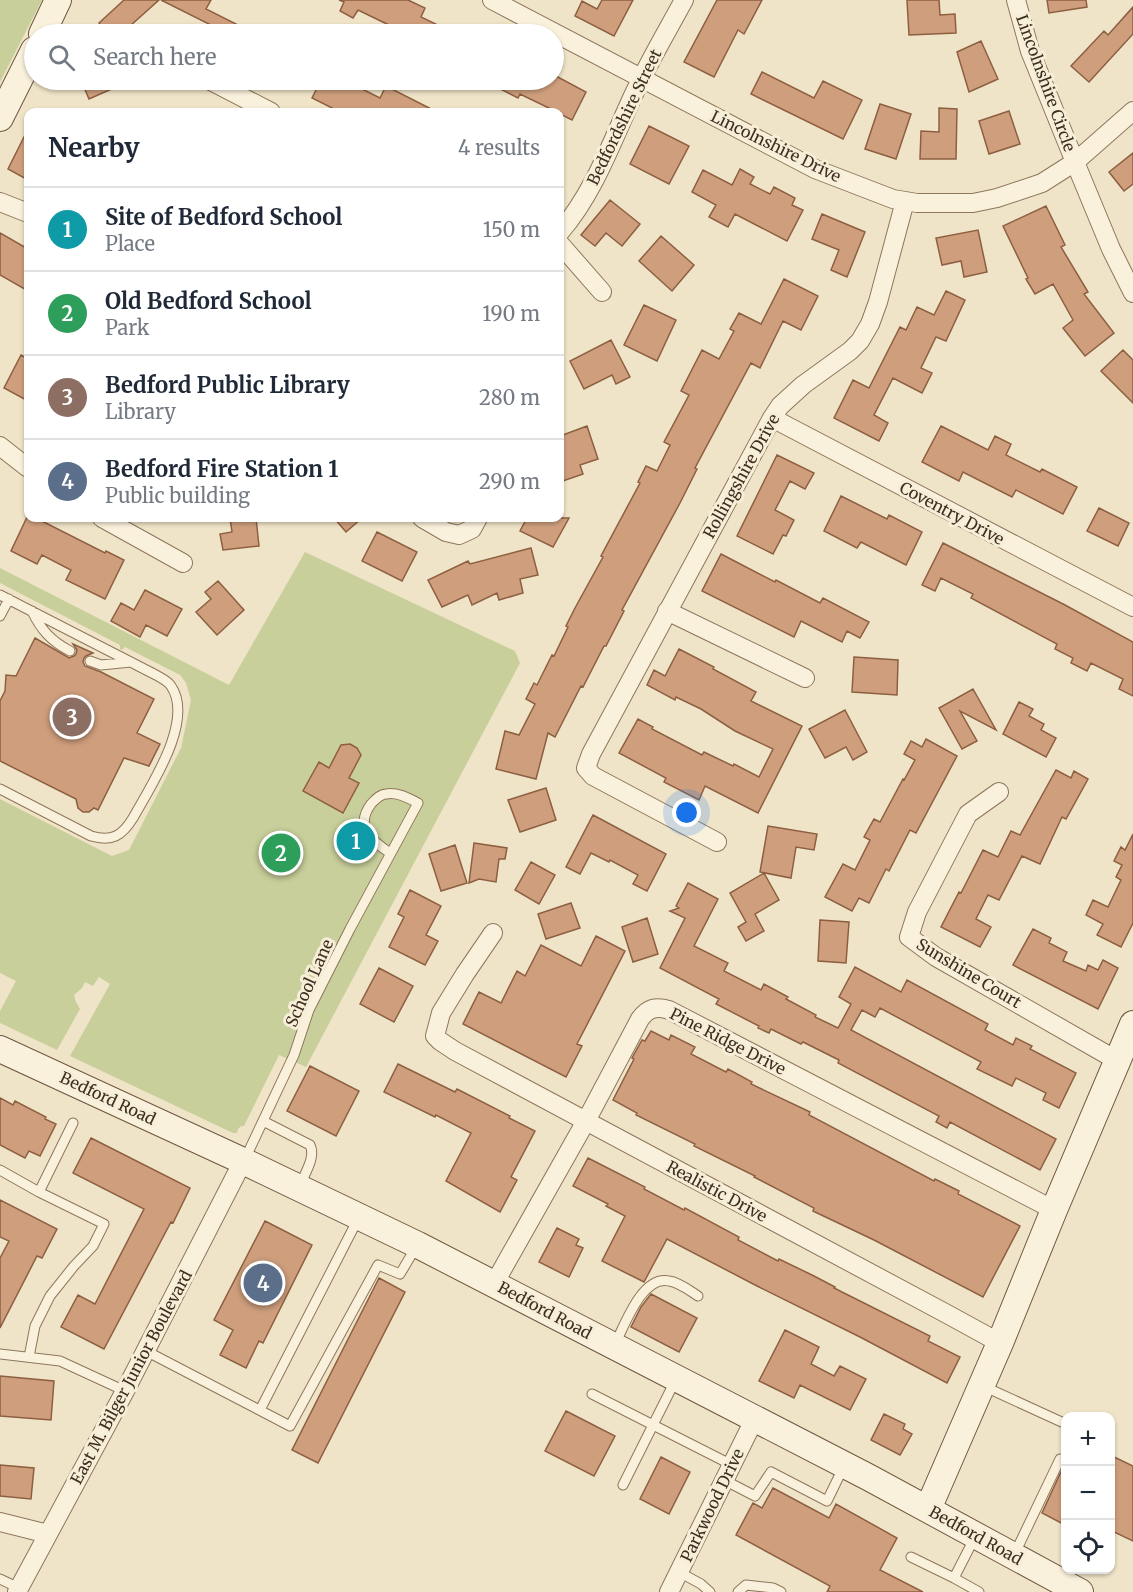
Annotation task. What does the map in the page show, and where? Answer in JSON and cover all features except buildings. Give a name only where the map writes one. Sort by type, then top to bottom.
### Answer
[{"type":"main road","points":[[47,24],[58,0]]},
{"type":"main road","points":[[0,118],[24,70]]},
{"type":"main road","points":[[928,1509],[1133,1024]]},
{"type":"main road","name":"Bedford Road","points":[[0,1048],[418,1245],[845,1465],[1014,1556],[1068,1589]]},
{"type":"street","name":"Lincolnshire Drive","points":[[492,0],[538,24]]},
{"type":"street","name":"Bedfordshire Street","points":[[564,227],[592,183],[641,78],[684,0]]},
{"type":"street","name":"Lincolnshire Circle","points":[[1016,0],[1030,51],[1076,162],[1133,111]]},
{"type":"street","name":"Lincolnshire Drive","points":[[564,38],[815,169],[893,199],[917,203],[973,203],[997,198],[1042,183],[1076,162]]},
{"type":"street","points":[[229,90],[264,108]]},
{"type":"street","points":[[1076,162],[1111,249],[1133,293]]},
{"type":"street","name":"Rollingshire Drive","points":[[717,842],[593,776],[586,768],[591,754],[772,418],[780,406],[803,385],[850,351],[860,341],[870,324],[879,302],[905,201]]},
{"type":"street","points":[[0,202],[24,211]]},
{"type":"street","points":[[564,249],[602,292]]},
{"type":"street","name":"Coventry Drive","points":[[772,418],[1133,607]]},
{"type":"street","points":[[0,446],[24,465]]},
{"type":"street","points":[[113,522],[183,562]]},
{"type":"street","points":[[429,522],[446,532],[459,535],[471,529],[475,522]]},
{"type":"street","points":[[667,611],[805,678]]},
{"type":"street","name":"Sunshine Court","points":[[999,792],[968,814],[917,912],[909,937],[936,957],[1118,1060]]},
{"type":"street","name":"Realistic Drive","points":[[493,933],[441,1013],[435,1036],[440,1041],[586,1122],[1000,1343]]},
{"type":"street","name":"Pine Ridge Drive","points":[[494,1284],[586,1122],[640,1019],[651,1008],[662,1007],[669,1010],[1054,1210]]},
{"type":"street","name":"East M. Bilger Junior Boulevard","points":[[18,1590],[146,1351],[243,1161]]},
{"type":"street","name":"Parkwood Drive","points":[[669,1592],[755,1418]]},
{"type":"street","points":[[0,1522],[48,1534]]},
{"type":"lane","points":[[0,616],[4,597],[156,675],[170,684],[176,697],[177,719],[173,742],[127,829],[115,838],[102,839],[92,836],[0,789]]},
{"type":"lane","points":[[32,611],[47,636],[70,651]]},
{"type":"lane","points":[[90,661],[101,665],[131,662]]},
{"type":"lane","name":"School Lane","points":[[243,1161],[294,1055],[309,1010],[418,803],[402,796],[384,794],[373,802],[367,811],[364,828],[378,845],[390,853]]},
{"type":"lane","points":[[263,1121],[310,1145],[313,1150],[313,1156],[299,1188]]},
{"type":"lane","points":[[39,1192],[73,1123]]},
{"type":"lane","points":[[0,1170],[104,1224],[93,1246],[50,1296],[35,1326],[29,1357]]},
{"type":"lane","points":[[260,1410],[359,1216]]},
{"type":"lane","points":[[146,1351],[290,1426],[378,1265],[400,1274],[418,1245]]},
{"type":"lane","points":[[614,1346],[640,1295],[659,1281],[670,1281],[698,1296]]},
{"type":"lane","points":[[0,1354],[60,1361],[125,1391]]},
{"type":"lane","points":[[623,1485],[676,1379]]},
{"type":"lane","points":[[981,1385],[1061,1422]]},
{"type":"lane","points":[[592,1394],[652,1426],[728,1472],[755,1496],[771,1472],[827,1501],[845,1465]]},
{"type":"lane","points":[[1014,1556],[1060,1459]]},
{"type":"lane","points":[[954,1578],[976,1535]]},
{"type":"lane","points":[[911,1557],[979,1592]]},
{"type":"lane","points":[[679,1572],[699,1588],[710,1592]]},
{"type":"lane","points":[[0,1579],[18,1590]]},
{"type":"lane","points":[[738,1592],[746,1585],[773,1588],[781,1592]]},
{"type":"green space","points":[[0,0],[42,0],[30,24],[24,24],[24,35],[0,82]]},
{"type":"green space","points":[[305,552],[515,651],[520,663],[306,1067],[279,1055],[244,1126],[238,1129],[237,1133],[233,1133],[70,1056],[110,984],[99,977],[93,986],[85,982],[74,995],[80,1009],[57,1050],[0,1023],[0,1011],[16,981],[0,973],[0,799],[112,856],[129,850],[181,748],[191,700],[186,683],[180,675],[125,647],[120,649],[120,645],[0,583],[0,568],[229,685]]},
{"type":"place","name":"Bedford Public Library","points":[[72,717]]},
{"type":"place","name":"Site of Bedford School","points":[[356,841]]},
{"type":"place","name":"Old Bedford School","points":[[281,853]]},
{"type":"place","name":"Bedford Fire Station 1","points":[[263,1283]]}]
